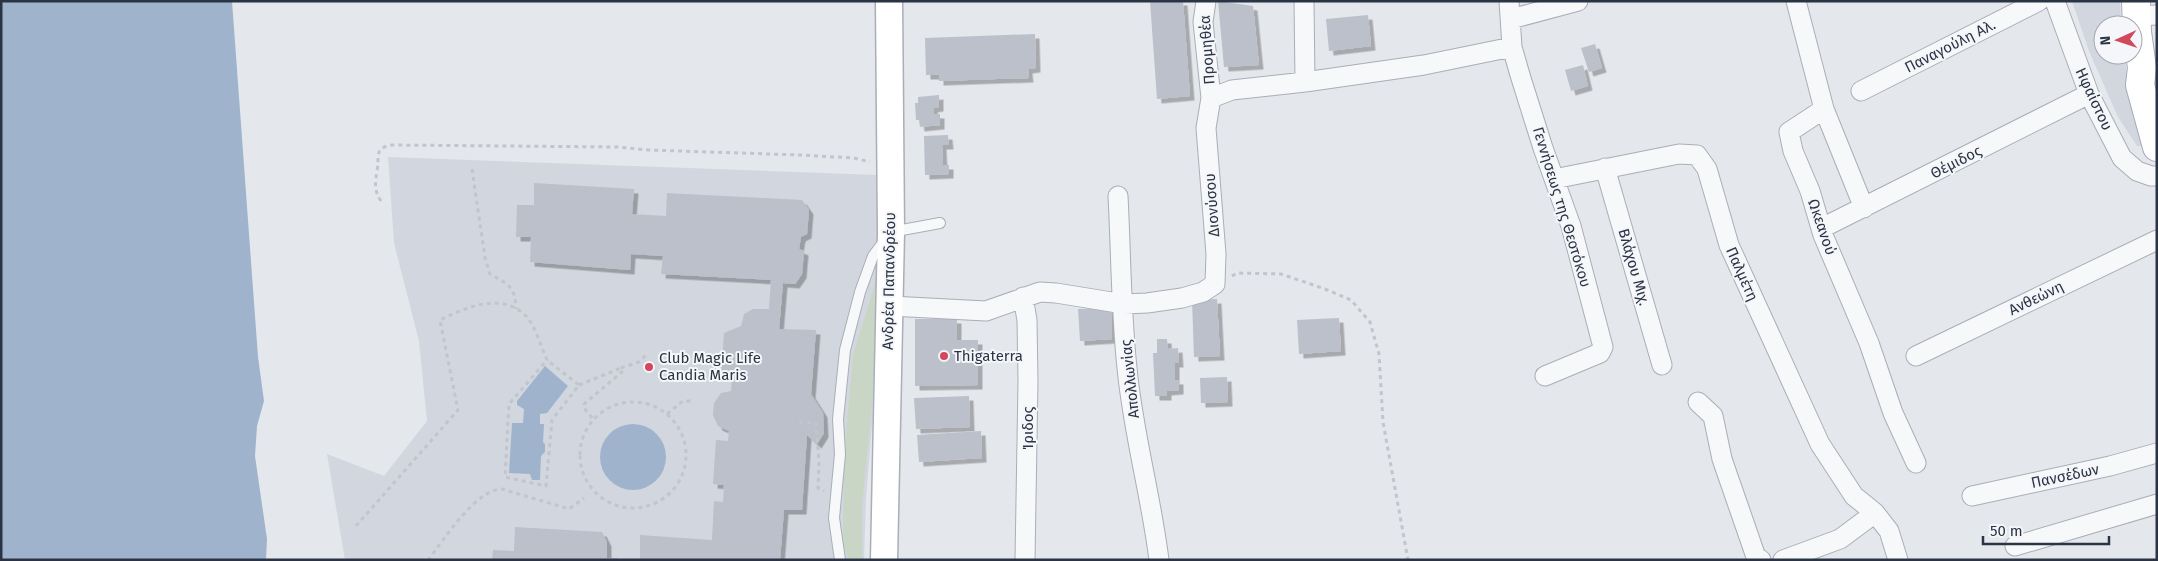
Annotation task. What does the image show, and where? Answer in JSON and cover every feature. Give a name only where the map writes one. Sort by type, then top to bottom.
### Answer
[{"type":"main road","name":"Ανδρέα Παπανδρέου","points":[[884,560],[890,306],[889,1]]},
{"type":"main road","points":[[2143,11],[2149,67],[2140,85],[2157,147]]},
{"type":"street","name":"Προμηθέα","points":[[1206,1],[1203,22],[1211,98]]},
{"type":"street","points":[[1304,1],[1305,82]]},
{"type":"street","points":[[1510,10],[1578,1]]},
{"type":"street","points":[[1796,1],[1824,110],[1864,208]]},
{"type":"street","name":"Παναγούλη Αλ.","points":[[1861,91],[2039,1]]},
{"type":"street","name":"Ηφαίστου","points":[[2055,1],[2090,94],[2122,158],[2137,171],[2157,176]]},
{"type":"street","name":"Γεννήσεως της Θεοτόκου","points":[[1510,10],[1512,47],[1542,148],[1571,226],[1603,347],[1600,353],[1545,376]]},
{"type":"street","points":[[1211,98],[1232,90],[1424,65],[1512,47]]},
{"type":"street","name":"Θέμιδος","points":[[1822,228],[2090,94]]},
{"type":"street","name":"Διονύσου","points":[[1211,98],[1206,128],[1216,254],[1215,284]]},
{"type":"street","name":"Ωκεανού","points":[[1824,110],[1789,132],[1793,151],[1869,343],[1893,413],[1916,463]]},
{"type":"street","name":"Παλμέτη","points":[[1554,179],[1572,177],[1586,171],[1679,154],[1697,155],[1707,169],[1728,245],[1820,444],[1854,496],[1874,513]]},
{"type":"street","name":"Βλάχου Μιχ.","points":[[1605,168],[1662,365]]},
{"type":"street","name":"Απολλωνίας","points":[[1118,196],[1127,368],[1135,426],[1152,507],[1159,560]]},
{"type":"street","name":"Ανθεώνη","points":[[1916,356],[2157,240]]},
{"type":"street","points":[[890,306],[986,311],[1040,292],[1124,304],[1182,298],[1203,292],[1215,284]]},
{"type":"street","name":"Ίριδος","points":[[1023,297],[1027,320],[1028,381],[1025,560]]},
{"type":"street","points":[[1698,402],[1713,416],[1722,458],[1756,557],[1761,560]]},
{"type":"street","name":"Πανσέδων","points":[[1972,496],[2110,466],[2157,452]]},
{"type":"street","points":[[2015,546],[2157,504]]},
{"type":"street","points":[[1784,560],[1840,539],[1874,513],[1889,531],[1898,560]]},
{"type":"lane","points":[[840,560],[834,518],[840,454],[838,419],[845,350],[860,292],[873,256],[890,232],[940,223]]},
{"type":"path","points":[[381,201],[376,194],[375,186],[378,152],[384,146],[392,145],[618,147],[648,150],[800,155],[877,161]]},
{"type":"path","points":[[472,169],[485,258],[490,274],[510,286],[515,294],[516,309]]},
{"type":"path","points":[[1215,284],[1237,273],[1281,274],[1351,300],[1370,322],[1380,354],[1383,422],[1408,560]]},
{"type":"path","points":[[356,526],[458,410],[440,320],[470,306],[486,302],[516,309],[528,318],[547,360],[579,385]]},
{"type":"path","points":[[547,360],[509,404],[505,477],[546,486],[552,420],[579,385],[639,362],[646,355]]},
{"type":"path","points":[[593,420],[584,408],[584,404],[622,372],[621,368]]},
{"type":"path","points":[[630,401],[648,404],[667,414],[676,423],[684,439],[686,456],[683,474],[674,490],[660,501],[644,508],[626,508],[609,504],[595,493],[584,479],[580,462],[580,444],[593,420],[598,414],[613,405],[630,401]]},
{"type":"path","points":[[667,414],[683,401],[693,401]]},
{"type":"path","points":[[799,422],[816,424],[819,462],[818,488],[823,491],[828,489]]},
{"type":"path","points":[[428,560],[466,513],[482,498],[495,490],[502,489],[569,509],[584,498]]},
{"type":"shaded area","points":[[2072,1],[2120,1],[2121,15],[2093,15],[2093,60]]},
{"type":"shaded area","points":[[2095,65],[2125,65],[2130,97],[2146,146],[2137,146],[2118,117]]},
{"type":"shaded area","name":"Club Magic Life Candia Maris","points":[[388,157],[876,175],[880,223],[875,389],[866,498],[864,560],[345,560],[327,454],[384,476],[427,421],[419,341],[394,243]]},
{"type":"green space","points":[[876,281],[873,395],[862,504],[862,560],[849,560],[843,544],[844,456],[853,355]]},
{"type":"water","points":[[1,1],[232,1],[258,357],[264,401],[257,426],[255,456],[267,539],[266,560],[1,560]]},
{"type":"water","points":[[545,366],[568,386],[547,413],[540,414],[540,424],[544,424],[543,442],[545,444],[545,452],[541,456],[540,480],[532,480],[530,474],[509,473],[512,423],[523,423],[524,409],[517,405],[517,401]]},
{"type":"water","points":[[639,424],[657,433],[664,444],[666,457],[664,470],[657,481],[646,488],[627,490],[609,481],[602,470],[600,451],[609,433],[620,426]]},
{"type":"building","points":[[1150,1],[1183,1],[1190,96],[1157,99]]},
{"type":"building","points":[[1218,1],[1253,6],[1259,65],[1224,67]]},
{"type":"building","points":[[1368,15],[1371,46],[1329,51],[1326,19]]},
{"type":"building","points":[[1035,34],[1036,68],[1028,69],[1029,78],[939,81],[939,75],[926,75],[925,38]]},
{"type":"building","points":[[1595,44],[1602,68],[1589,72],[1581,48]]},
{"type":"building","points":[[1583,65],[1588,86],[1571,91],[1565,70]]},
{"type":"building","points":[[939,95],[939,107],[933,108],[934,114],[940,114],[940,125],[920,127],[919,120],[916,120],[915,103],[918,103],[918,97]]},
{"type":"building","points":[[948,135],[949,145],[942,145],[943,165],[949,165],[949,174],[925,175],[924,136]]},
{"type":"building","points":[[534,183],[634,189],[632,214],[666,216],[667,193],[802,200],[809,210],[807,234],[801,237],[799,249],[804,251],[802,274],[795,284],[783,283],[779,329],[816,330],[811,394],[823,413],[824,433],[817,444],[807,435],[802,510],[784,510],[780,560],[640,560],[640,535],[712,540],[714,501],[723,502],[724,485],[713,484],[716,440],[728,441],[729,431],[718,426],[713,415],[714,403],[721,393],[731,391],[732,377],[721,376],[724,333],[741,326],[744,314],[753,309],[769,309],[771,280],[661,274],[663,256],[631,254],[630,270],[530,262],[531,237],[516,237],[517,205],[534,205]]},
{"type":"building","points":[[1217,299],[1220,356],[1194,357],[1192,300]]},
{"type":"building","points":[[1111,308],[1112,339],[1080,341],[1078,309]]},
{"type":"building","points":[[1339,318],[1341,351],[1299,354],[1297,320]]},
{"type":"building","points":[[915,319],[957,319],[957,340],[978,340],[978,385],[915,386]]},
{"type":"building","points":[[1157,339],[1167,339],[1168,349],[1178,348],[1179,363],[1175,363],[1175,380],[1179,380],[1179,390],[1167,391],[1167,396],[1155,396],[1153,353],[1157,353]]},
{"type":"building","points":[[1227,377],[1228,402],[1201,403],[1200,378]]},
{"type":"building","points":[[969,396],[970,427],[916,429],[914,398]]},
{"type":"building","points":[[981,431],[982,458],[919,462],[917,435]]},
{"type":"building","points":[[515,527],[602,532],[607,542],[607,558],[618,558],[618,560],[492,560],[493,550],[514,551]]},
{"type":"place","name":"Thigaterra","points":[[944,356]]},
{"type":"place","name":"Club Magic Life Candia Maris","points":[[649,367]]}]
